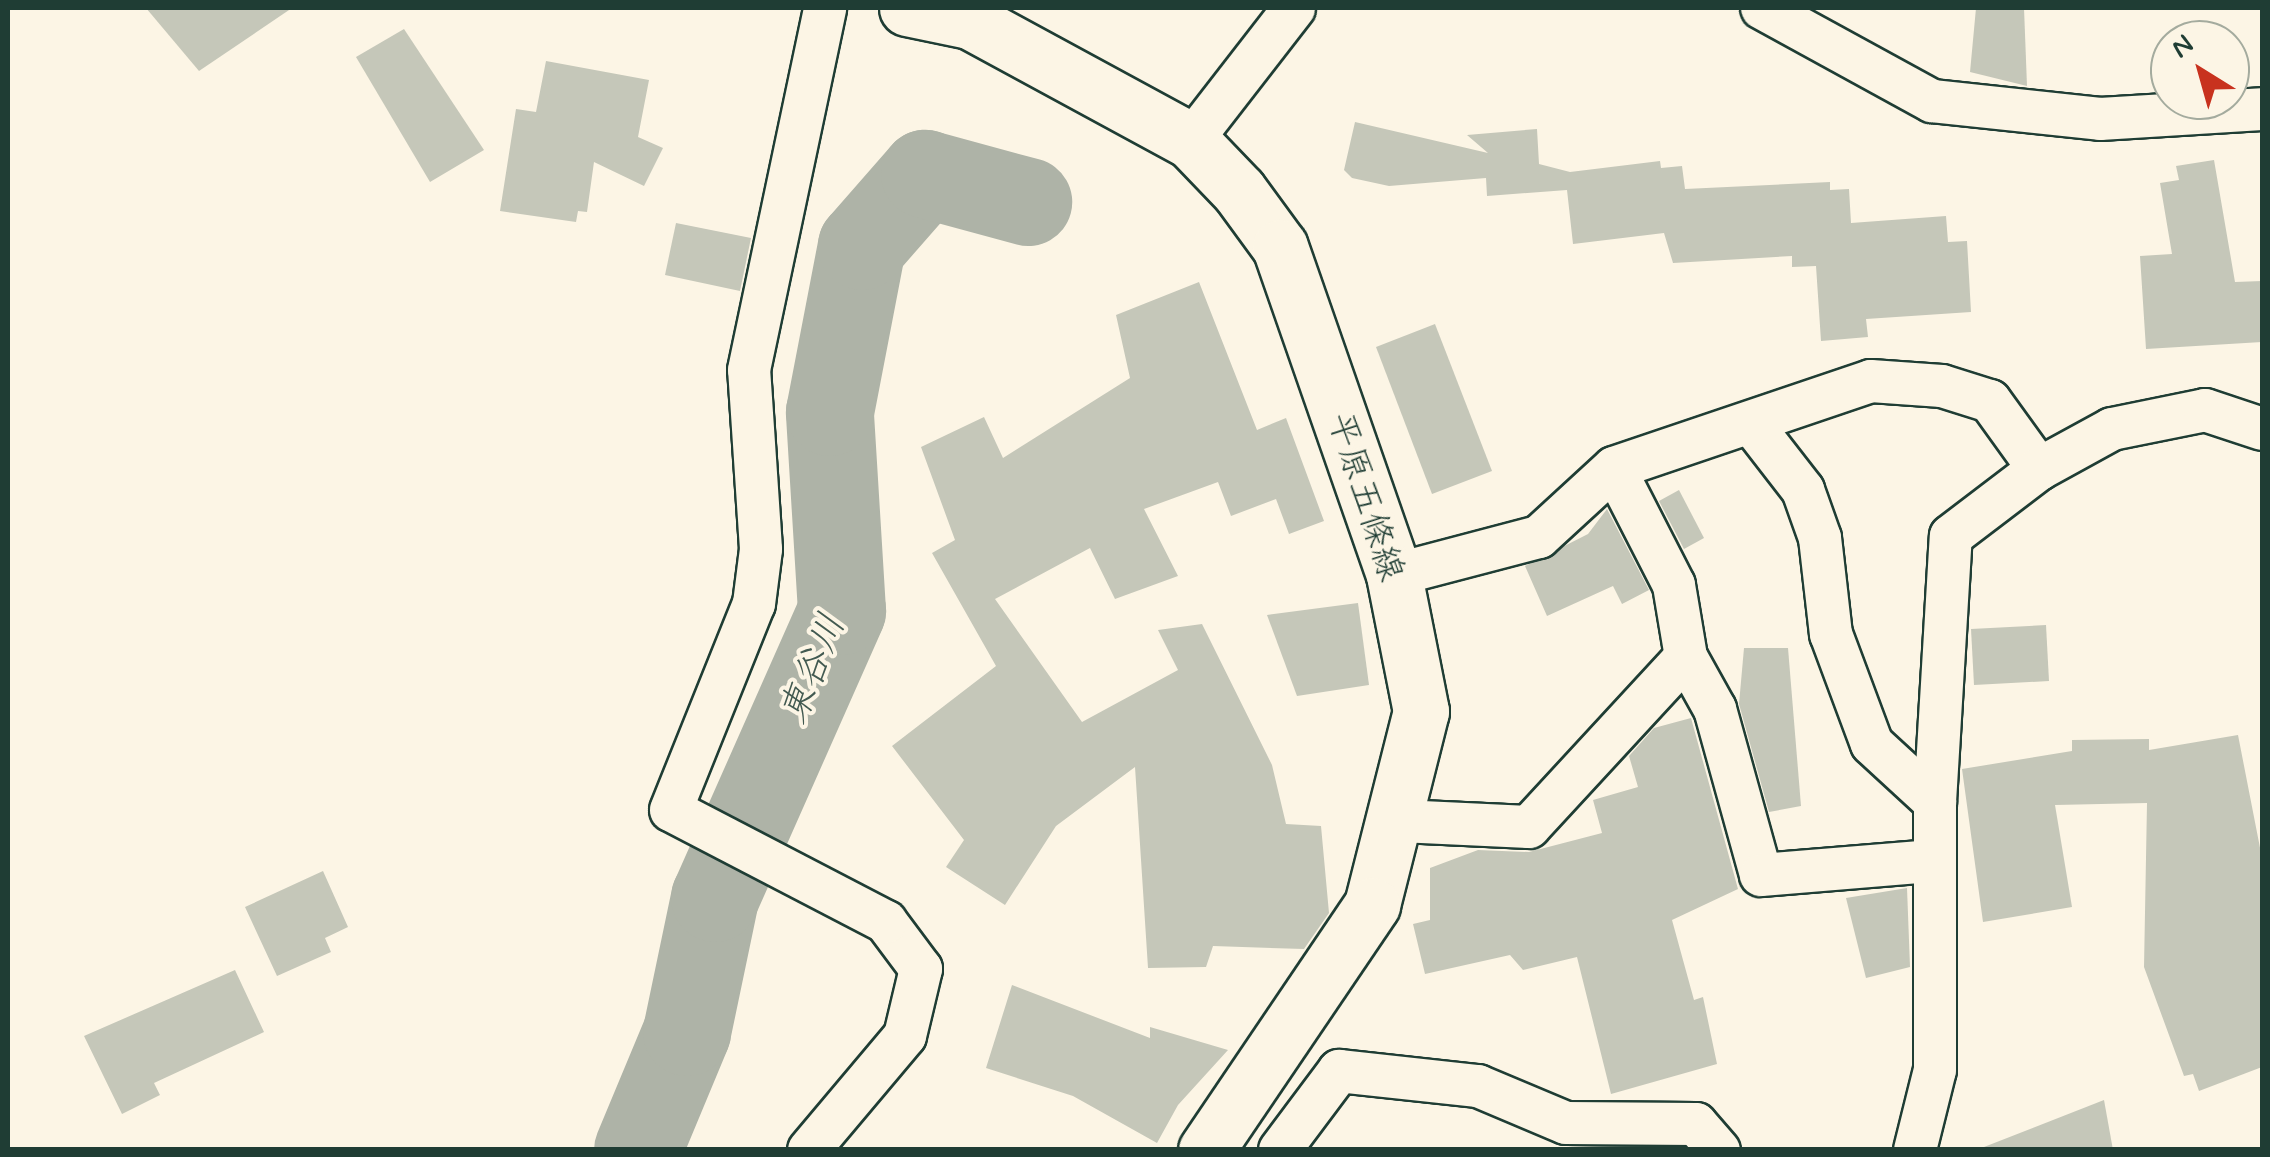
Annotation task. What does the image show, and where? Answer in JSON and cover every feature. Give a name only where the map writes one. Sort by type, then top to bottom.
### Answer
[{"type":"main road","name":"平原五條線","points":[[907,8],[970,21],[1190,141],[1280,247],[1394,576],[1421,712],[1400,821],[1372,905],[1206,1150]]},
{"type":"street","points":[[810,1150],[905,1036],[921,969],[886,922],[670,810],[754,604],[761,549],[749,370],[825,8]]},
{"type":"street","points":[[1190,141],[1294,8]]},
{"type":"street","points":[[1762,8],[1932,101],[2100,119],[2262,109]]},
{"type":"street","points":[[1394,576],[1539,536],[1614,468],[1871,380],[1942,386],[1990,401],[2039,469]]},
{"type":"street","points":[[1915,1150],[1935,1070],[1934,802],[1951,536],[2039,469],[2112,429],[2204,410],[2262,429]]},
{"type":"street","points":[[1751,423],[1803,490],[1820,538],[1831,634],[1872,744],[1934,802]]},
{"type":"street","points":[[1614,468],[1674,585],[1686,657],[1715,709],[1761,875],[1933,861]]},
{"type":"street","points":[[1400,821],[1529,827],[1686,657]]},
{"type":"street","points":[[1280,1150],[1339,1071],[1478,1086],[1526,1130],[1566,1123],[1696,1124],[1719,1150]]},
{"type":"building","points":[[146,8],[292,8],[199,71]]},
{"type":"building","points":[[1976,8],[2024,8],[2027,86],[1970,72]]},
{"type":"building","points":[[404,29],[484,150],[430,182],[356,57]]},
{"type":"building","points":[[546,61],[649,80],[638,137],[663,148],[644,186],[594,162],[587,212],[578,211],[576,222],[500,211],[516,109],[536,112]]},
{"type":"building","points":[[1355,122],[1488,153],[1467,135],[1537,129],[1539,164],[1570,172],[1660,161],[1661,168],[1682,166],[1685,189],[1830,182],[1830,190],[1849,189],[1851,223],[1946,216],[1948,242],[1967,241],[1971,312],[1866,319],[1868,337],[1821,341],[1816,266],[1792,267],[1792,256],[1673,263],[1664,233],[1573,244],[1567,190],[1487,196],[1486,178],[1389,186],[1352,178],[1344,170]]},
{"type":"building","points":[[2214,160],[2235,282],[2262,281],[2262,342],[2146,349],[2140,256],[2172,254],[2160,183],[2179,180],[2176,166]]},
{"type":"building","points":[[676,223],[751,238],[740,291],[665,275]]},
{"type":"building","points":[[1199,282],[1257,430],[1286,418],[1324,521],[1289,534],[1276,499],[1231,516],[1218,482],[1144,509],[1178,576],[1115,599],[1090,548],[995,599],[1082,722],[1178,670],[1158,630],[1202,624],[1272,765],[1286,824],[1321,826],[1329,913],[1304,949],[1213,946],[1206,967],[1148,968],[1135,767],[1056,826],[1005,905],[946,867],[964,840],[892,746],[996,666],[932,553],[955,540],[921,447],[984,417],[1003,458],[1130,378],[1116,315]]},
{"type":"building","points":[[1435,324],[1492,471],[1432,494],[1376,347]]},
{"type":"building","points":[[1679,490],[1704,538],[1684,549],[1659,501]]},
{"type":"building","points":[[1607,509],[1649,590],[1622,604],[1613,586],[1547,616],[1525,566],[1588,534]]},
{"type":"building","points":[[1358,603],[1369,685],[1297,696],[1267,615]]},
{"type":"building","points":[[2046,625],[2049,681],[1974,685],[1971,629]]},
{"type":"building","points":[[1744,648],[1788,648],[1801,806],[1769,812],[1739,704]]},
{"type":"building","points":[[1691,718],[1738,889],[1672,920],[1694,1000],[1703,997],[1717,1064],[1611,1094],[1577,957],[1523,970],[1510,955],[1425,974],[1413,924],[1430,920],[1430,868],[1478,850],[1529,852],[1602,833],[1593,800],[1638,787],[1629,756],[1654,728]]},
{"type":"building","points":[[2238,735],[2262,858],[2262,1067],[2199,1091],[2193,1074],[2184,1076],[2144,967],[2147,803],[2055,805],[2072,907],[1983,922],[1962,769],[2072,751],[2072,740],[2149,739],[2149,750]]},
{"type":"building","points":[[323,871],[348,927],[325,938],[331,952],[277,976],[245,907]]},
{"type":"building","points":[[1907,888],[1910,967],[1866,978],[1846,898]]},
{"type":"building","points":[[235,970],[264,1032],[154,1083],[160,1095],[122,1114],[84,1036]]},
{"type":"building","points":[[1012,985],[1150,1038],[1150,1027],[1228,1050],[1178,1105],[1157,1143],[1073,1096],[986,1068]]},
{"type":"building","points":[[2104,1100],[2113,1150],[1985,1150],[1984,1147]]},
{"type":"waterway","name":"東谷川","points":[[638,1150],[687,1032],[715,898],[842,611],[830,412],[862,246],[925,174],[1028,202]]}]
